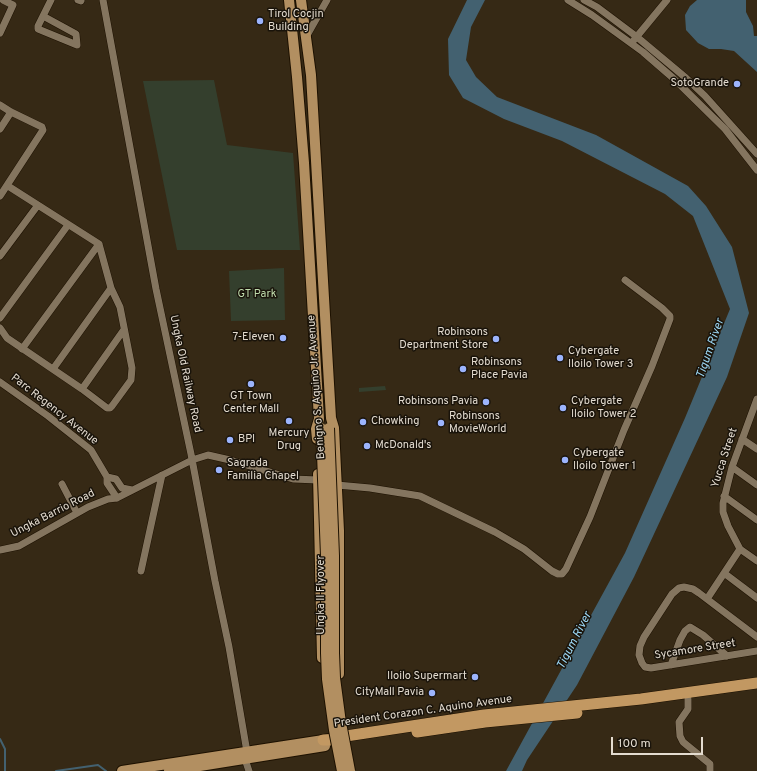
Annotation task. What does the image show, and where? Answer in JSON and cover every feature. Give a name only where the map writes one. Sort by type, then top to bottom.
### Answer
[{"type":"highway","points":[[323,677],[332,691],[346,771]]},
{"type":"highway","name":"President Corazon C. Aquino Avenue","points":[[581,709],[757,683]]},
{"type":"highway","name":"President Corazon C. Aquino Avenue","points":[[340,740],[511,716],[667,703],[729,688]]},
{"type":"highway","name":"Benigno S. Aquino Jr. Avenue","points":[[337,771],[340,740]]},
{"type":"highway","name":"Benigno S. Aquino Jr. Avenue","points":[[340,740],[354,771]]},
{"type":"main road","name":"Benigno S. Aquino Jr. Avenue","points":[[288,0],[298,77],[312,310],[325,423]]},
{"type":"main road","name":"Benigno S. Aquino Jr. Avenue","points":[[301,0],[311,75],[314,114],[325,310],[325,423]]},
{"type":"main road","points":[[312,310],[325,310]]},
{"type":"main road","name":"Benigno S. Aquino Jr. Avenue","points":[[325,423],[334,428],[337,484],[339,531],[340,740]]},
{"type":"main road","name":"Benigno S. Aquino Jr. Avenue","points":[[323,677],[316,429],[325,423]]},
{"type":"main road","name":"Ungka II Flyover","points":[[325,423],[327,679],[334,730],[342,771]]},
{"type":"main road","name":"Ungka II Flyover","points":[[325,423],[334,556],[335,678],[341,723],[350,771]]},
{"type":"main road","points":[[320,598],[339,598]]},
{"type":"main road","name":"President Corazon C. Aquino Avenue","points":[[122,771],[246,755],[340,740]]},
{"type":"main road","name":"President Corazon C. Aquino Avenue","points":[[169,771],[246,755]]},
{"type":"street","points":[[0,33],[14,2],[3,0]]},
{"type":"street","points":[[43,16],[76,34],[77,45],[38,29],[38,26],[43,16],[51,0]]},
{"type":"street","name":"Ungka Old Railway Road","points":[[103,0],[156,289],[192,460],[214,581],[229,647],[249,771]]},
{"type":"street","points":[[306,37],[327,0]]},
{"type":"street","points":[[568,0],[592,15],[643,52],[673,78],[725,129],[757,170]]},
{"type":"street","points":[[584,0],[637,37],[705,96],[757,154]]},
{"type":"street","points":[[631,44],[667,0]]},
{"type":"street","points":[[0,105],[42,127],[43,130],[8,186],[0,196]]},
{"type":"street","points":[[0,129],[11,112]]},
{"type":"street","points":[[0,328],[7,338],[82,389],[107,408],[110,408],[131,380],[132,368],[123,331],[120,308],[111,288],[99,244],[8,186]]},
{"type":"street","points":[[0,256],[38,204]]},
{"type":"street","points":[[0,318],[68,225]]},
{"type":"street","points":[[22,349],[99,244]]},
{"type":"street","points":[[337,484],[420,496],[495,532],[524,549],[556,573],[562,574],[566,569],[590,517],[670,319],[670,316],[662,308],[625,280]]},
{"type":"street","points":[[53,369],[111,288]]},
{"type":"street","points":[[82,389],[123,331]]},
{"type":"street","name":"Parc Regency Avenue","points":[[0,382],[48,416],[91,450],[107,477],[107,483],[117,498]]},
{"type":"street","name":"Yucca Street","points":[[757,399],[755,411],[742,439],[732,467],[724,496],[723,512],[728,526],[740,549],[757,560]]},
{"type":"street","points":[[742,439],[757,449]]},
{"type":"street","name":"Ungka Barrio Road","points":[[0,550],[19,546],[88,506],[101,501],[117,498],[192,460],[208,455],[293,479],[318,480]]},
{"type":"street","points":[[732,467],[757,485]]},
{"type":"street","points":[[141,571],[162,475]]},
{"type":"street","points":[[107,477],[116,479],[122,488],[132,490]]},
{"type":"street","points":[[62,484],[76,514]]},
{"type":"street","points":[[724,496],[757,520]]},
{"type":"street","points":[[740,549],[707,599],[757,637]]},
{"type":"street","points":[[724,574],[757,598]]},
{"type":"street","name":"Sycamore Street","points":[[707,599],[693,589],[688,588],[679,588],[672,594],[644,637],[640,646],[639,655],[645,667],[651,668],[671,665],[757,650]]},
{"type":"street","points":[[671,665],[680,640],[685,630],[690,627],[703,635],[727,656]]},
{"type":"street","points":[[688,699],[688,709],[679,722],[680,736],[683,742],[710,764],[710,771]]},
{"type":"green space","points":[[214,80],[227,145],[293,153],[300,250],[177,250],[143,81]]},
{"type":"green space","name":"GT Park","points":[[284,268],[285,320],[231,321],[229,271]]},
{"type":"green space","points":[[385,386],[386,390],[359,392],[359,388]]},
{"type":"water","points":[[467,0],[485,0],[471,27],[466,60],[476,77],[497,97],[596,135],[688,186],[706,206],[732,247],[749,313],[727,377],[634,577],[577,685],[527,760],[522,771],[506,771],[625,553],[685,418],[730,309],[693,216],[665,194],[562,141],[504,119],[463,98],[449,75],[448,39]]},
{"type":"water","points":[[697,0],[746,0],[746,12],[753,26],[754,36],[757,36],[757,72],[734,51],[709,49],[698,43],[686,30],[685,15],[690,6]]},
{"type":"waterway","points":[[0,739],[5,749],[5,771]]},
{"type":"waterway","points":[[56,771],[98,765],[106,771]]},
{"type":"place","name":"Tirol Cocjin Building","points":[[260,21]]},
{"type":"place","name":"SotoGrande","points":[[737,84]]},
{"type":"place","name":"7-Eleven","points":[[283,338]]},
{"type":"place","name":"Robinsons Department Store","points":[[496,339]]},
{"type":"place","name":"Cybergate Iloilo Tower 3","points":[[560,358]]},
{"type":"place","name":"Robinsons Place Pavia","points":[[463,369]]},
{"type":"place","name":"GT Town Center Mall","points":[[251,384]]},
{"type":"place","name":"Robinsons Pavia","points":[[486,402]]},
{"type":"place","name":"Cybergate Iloilo Tower 2","points":[[563,408]]},
{"type":"place","name":"Mercury Drug","points":[[289,421]]},
{"type":"place","name":"Chowking","points":[[363,422]]},
{"type":"place","name":"Robinsons MovieWorld","points":[[441,423]]},
{"type":"place","name":"BPI","points":[[230,440]]},
{"type":"place","name":"McDonald's","points":[[367,446]]},
{"type":"place","name":"Cybergate Iloilo Tower 1","points":[[565,460]]},
{"type":"place","name":"Sagrada Familia Chapel","points":[[219,470]]},
{"type":"place","name":"Iloilo Supermart","points":[[475,677]]},
{"type":"place","name":"CityMall Pavia","points":[[432,693]]},
{"type":"water label","name":"Tigum River","points":[[711,349]]},
{"type":"water label","name":"Tigum River","points":[[575,641]]}]
